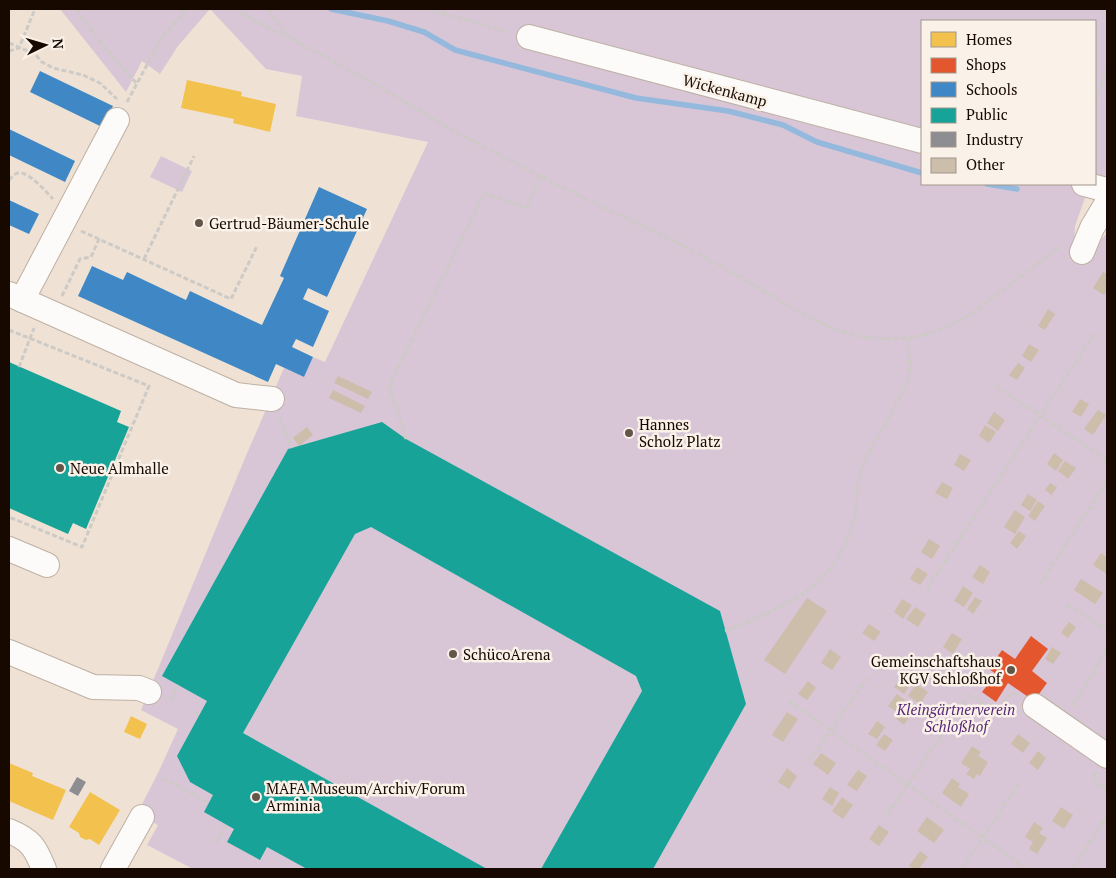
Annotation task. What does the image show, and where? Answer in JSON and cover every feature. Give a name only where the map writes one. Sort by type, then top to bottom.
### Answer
[{"type":"street","name":"Wickenkamp","points":[[529,37],[921,141]]},
{"type":"street","points":[[121,113],[65,217],[31,304],[236,395],[272,399]]},
{"type":"street","points":[[1088,185],[1107,190]]},
{"type":"street","points":[[1075,246],[1092,228],[1107,203]]},
{"type":"street","points":[[9,549],[47,566]]},
{"type":"street","points":[[9,652],[92,687],[139,688],[159,696]]},
{"type":"street","points":[[1029,703],[1107,756]]},
{"type":"street","points":[[113,869],[142,817]]},
{"type":"street","points":[[9,831],[32,844],[37,850],[44,869],[53,867],[65,869]]},
{"type":"path","points":[[9,51],[18,48],[35,9]]},
{"type":"path","points":[[78,9],[96,37],[138,85]]},
{"type":"path","points":[[9,44],[35,54],[42,62],[53,68],[83,75],[100,83],[121,113],[138,85],[162,37],[187,9]]},
{"type":"path","points":[[232,9],[272,30],[286,34]]},
{"type":"path","points":[[268,9],[286,34],[297,42],[377,85],[455,132],[540,176],[672,240],[836,330],[862,337],[908,338],[929,334],[970,315],[1075,246]]},
{"type":"path","points":[[428,9],[529,37]]},
{"type":"path","points":[[1096,97],[1107,68]]},
{"type":"path","points":[[144,259],[194,156]]},
{"type":"path","points":[[9,180],[16,173],[22,173],[37,182],[63,208],[65,217]]},
{"type":"path","points":[[406,439],[389,386],[484,193],[527,208],[540,176]]},
{"type":"path","points":[[88,234],[231,299],[257,246]]},
{"type":"path","points":[[19,367],[29,339],[31,304],[80,259],[91,257],[99,239]]},
{"type":"path","points":[[9,330],[149,386],[82,548],[9,517]]},
{"type":"path","points":[[928,589],[1094,334]]},
{"type":"path","points":[[725,631],[770,613],[800,597],[813,588],[837,558],[846,542],[853,522],[862,465],[906,387],[910,372],[908,338]]},
{"type":"path","points":[[996,386],[1107,460]]},
{"type":"path","points":[[272,399],[292,448]]},
{"type":"path","points":[[1039,585],[1107,482]]},
{"type":"path","points":[[1067,604],[1107,630]]},
{"type":"path","points":[[1073,706],[1107,649]]},
{"type":"path","points":[[809,762],[867,678]]},
{"type":"path","points":[[159,696],[178,685]]},
{"type":"path","points":[[887,815],[969,695],[997,711],[1012,692],[1029,703]]},
{"type":"path","points":[[789,701],[1027,869]]},
{"type":"path","points":[[194,712],[200,715]]},
{"type":"path","points":[[163,778],[209,803]]},
{"type":"path","points":[[962,869],[1019,783]]},
{"type":"path","points":[[1072,869],[1107,815]]},
{"type":"path","points":[[216,843],[226,824]]},
{"type":"green space","points":[[60,9],[210,9],[178,46],[160,74],[142,61],[126,92]]},
{"type":"green space","name":"Kleingärtnerverein Schloßhof","points":[[210,9],[1107,9],[1107,180],[1096,176],[1096,20],[921,20],[921,185],[1090,185],[1075,226],[1074,252],[1090,252],[1107,233],[1107,869],[193,869],[147,845],[158,825],[137,814],[178,729],[141,710],[284,368],[304,377],[313,357],[325,362],[428,142],[296,116],[302,76],[266,69]]},
{"type":"green space","points":[[161,156],[192,171],[182,192],[150,177]]},
{"type":"building: Homes","points":[[187,80],[242,92],[241,96],[276,104],[270,132],[233,123],[234,119],[181,108]]},
{"type":"building: Homes","points":[[131,716],[147,724],[140,739],[124,732]]},
{"type":"building: Homes","points":[[9,763],[33,773],[32,776],[66,790],[53,820],[9,801]]},
{"type":"building: Homes","points":[[90,792],[120,810],[99,845],[90,839],[86,840],[80,837],[79,833],[69,827]]},
{"type":"building: Shops","name":"Gemeinschaftshaus KGV Schloßhof","points":[[1031,636],[1048,649],[1032,671],[1047,683],[1034,701],[1008,683],[996,702],[982,692],[996,674],[989,669],[1002,650],[1015,659]]},
{"type":"building: Schools","points":[[40,71],[113,106],[102,127],[30,92]]},
{"type":"building: Schools","points":[[9,129],[75,161],[65,182],[9,155]]},
{"type":"building: Schools","name":"Gertrud-Bäumer-Schule","points":[[319,187],[367,209],[327,297],[308,288],[303,299],[329,311],[313,347],[296,339],[292,347],[313,357],[304,377],[276,364],[268,382],[78,296],[92,266],[123,280],[127,272],[186,300],[190,291],[262,325],[284,278],[280,276]]},
{"type":"building: Schools","points":[[9,200],[39,214],[29,234],[9,225]]},
{"type":"building: Public","name":"Neue Almhalle","points":[[9,362],[121,411],[117,422],[129,427],[86,529],[73,523],[68,534],[9,508]]},
{"type":"building: Public","points":[[382,422],[406,439],[720,611],[746,704],[653,869],[541,869],[642,691],[636,676],[371,527],[355,534],[243,733],[487,869],[307,869],[267,847],[260,860],[227,842],[234,829],[204,812],[213,795],[190,782],[177,756],[207,701],[162,676],[288,449]]},
{"type":"building: Industry","points":[[77,777],[86,782],[78,796],[69,791]]},
{"type":"building: Other","points":[[1103,272],[1107,274],[1107,290],[1104,295],[1093,288]]},
{"type":"building: Other","points":[[1048,309],[1055,314],[1045,330],[1038,326]]},
{"type":"building: Other","points":[[1029,344],[1039,350],[1031,362],[1022,356]]},
{"type":"building: Other","points":[[1018,363],[1025,368],[1017,380],[1009,375]]},
{"type":"building: Other","points":[[338,376],[372,392],[368,399],[334,383]]},
{"type":"building: Other","points":[[333,390],[365,406],[361,413],[329,398]]},
{"type":"building: Other","points":[[1080,399],[1089,404],[1081,417],[1072,412]]},
{"type":"building: Other","points":[[1098,410],[1106,415],[1093,435],[1084,429]]},
{"type":"building: Other","points":[[994,412],[1005,420],[998,431],[987,423]]},
{"type":"building: Other","points":[[985,425],[996,432],[989,443],[979,436]]},
{"type":"building: Other","points":[[307,427],[313,435],[299,446],[293,438]]},
{"type":"building: Other","points":[[1054,453],[1063,460],[1056,471],[1047,464]]},
{"type":"building: Other","points":[[960,454],[971,460],[964,471],[954,465]]},
{"type":"building: Other","points":[[1065,461],[1076,468],[1068,479],[1058,471]]},
{"type":"building: Other","points":[[942,482],[953,488],[947,499],[935,493]]},
{"type":"building: Other","points":[[1050,483],[1057,487],[1052,495],[1045,490]]},
{"type":"building: Other","points":[[1028,494],[1037,500],[1030,511],[1021,505]]},
{"type":"building: Other","points":[[1038,501],[1045,506],[1035,521],[1028,516]]},
{"type":"building: Other","points":[[1015,510],[1025,517],[1015,534],[1004,527]]},
{"type":"building: Other","points":[[1019,531],[1026,536],[1017,549],[1010,543]]},
{"type":"building: Other","points":[[929,539],[940,546],[932,559],[921,552]]},
{"type":"building: Other","points":[[1101,553],[1107,557],[1107,574],[1093,565]]},
{"type":"building: Other","points":[[980,565],[990,572],[983,584],[972,577]]},
{"type":"building: Other","points":[[917,567],[928,574],[920,585],[910,579]]},
{"type":"building: Other","points":[[1081,579],[1103,593],[1095,604],[1074,590]]},
{"type":"building: Other","points":[[963,586],[973,593],[964,607],[954,601]]},
{"type":"building: Other","points":[[975,597],[982,601],[973,614],[967,609]]},
{"type":"building: Other","points":[[807,598],[827,611],[785,674],[764,660]]},
{"type":"building: Other","points":[[902,599],[912,605],[903,619],[894,612]]},
{"type":"building: Other","points":[[915,607],[926,614],[918,627],[906,619]]},
{"type":"building: Other","points":[[1069,622],[1076,627],[1068,638],[1061,633]]},
{"type":"building: Other","points":[[869,624],[881,632],[874,641],[862,633]]},
{"type":"building: Other","points":[[952,633],[962,639],[953,654],[943,647]]},
{"type":"building: Other","points":[[1052,647],[1061,653],[1053,664],[1045,659]]},
{"type":"building: Other","points":[[830,649],[841,657],[832,670],[821,663]]},
{"type":"building: Other","points":[[903,676],[912,682],[904,694],[894,687]]},
{"type":"building: Other","points":[[808,681],[816,688],[807,700],[798,694]]},
{"type":"building: Other","points":[[916,684],[928,692],[920,704],[908,696]]},
{"type":"building: Other","points":[[897,694],[905,700],[897,712],[888,706]]},
{"type":"building: Other","points":[[904,706],[913,712],[904,725],[895,718]]},
{"type":"building: Other","points":[[787,712],[798,719],[783,742],[772,735]]},
{"type":"building: Other","points":[[877,721],[885,727],[877,739],[868,734]]},
{"type":"building: Other","points":[[884,734],[893,740],[885,751],[876,745]]},
{"type":"building: Other","points":[[1018,734],[1030,743],[1023,753],[1011,744]]},
{"type":"building: Other","points":[[972,746],[981,752],[978,756],[988,762],[980,776],[977,774],[974,779],[966,774],[970,769],[961,763]]},
{"type":"building: Other","points":[[1038,751],[1046,758],[1038,770],[1029,763]]},
{"type":"building: Other","points":[[821,753],[836,763],[828,775],[813,764]]},
{"type":"building: Other","points":[[787,768],[797,776],[789,789],[778,782]]},
{"type":"building: Other","points":[[858,770],[867,776],[857,791],[847,785]]},
{"type":"building: Other","points":[[952,778],[960,784],[958,787],[969,794],[961,807],[942,793]]},
{"type":"building: Other","points":[[830,787],[839,793],[832,806],[822,799]]},
{"type":"building: Other","points":[[842,797],[853,805],[843,819],[832,811]]},
{"type":"building: Other","points":[[1061,807],[1073,815],[1064,829],[1052,821]]},
{"type":"building: Other","points":[[927,817],[944,830],[934,843],[917,831]]},
{"type":"building: Other","points":[[1034,822],[1043,828],[1039,833],[1047,838],[1037,854],[1029,849],[1033,842],[1025,837]]},
{"type":"building: Other","points":[[879,825],[889,832],[879,846],[869,839]]},
{"type":"building: Other","points":[[920,851],[928,857],[919,869],[914,869],[909,866]]},
{"type":"waterway","points":[[331,9],[388,21],[424,32],[455,50],[636,98],[728,111],[783,125],[817,142],[921,173]]},
{"type":"waterway","points":[[993,185],[1017,189]]},
{"type":"place","name":"Gertrud-Bäumer-Schule","points":[[199,223]]},
{"type":"place","name":"Hannes Scholz Platz","points":[[629,433]]},
{"type":"place","name":"Neue Almhalle","points":[[60,468]]},
{"type":"place","name":"SchücoArena","points":[[453,654]]},
{"type":"place","name":"Gemeinschaftshaus KGV Schloßhof","points":[[1011,670]]},
{"type":"place","name":"MAFA Museum/Archiv/Forum Arminia","points":[[256,797]]}]
